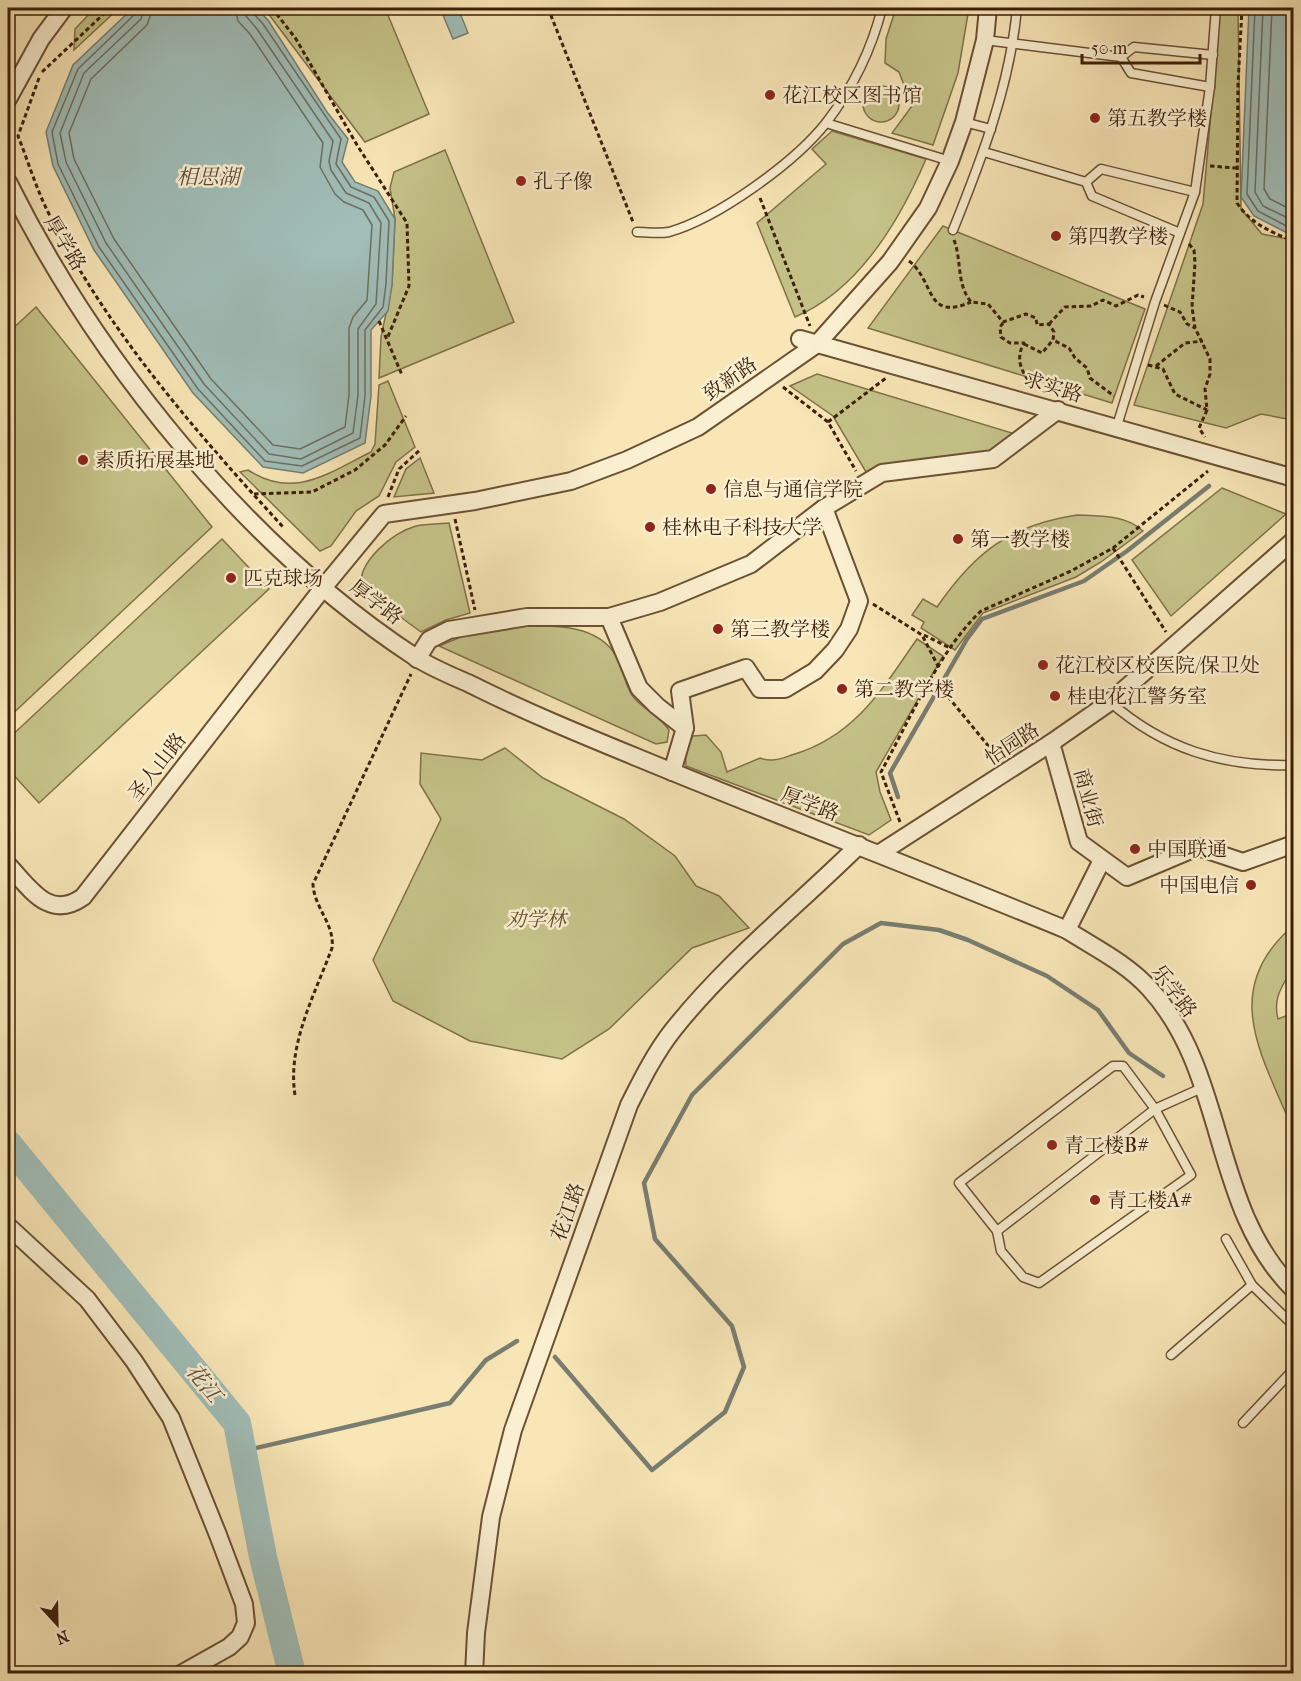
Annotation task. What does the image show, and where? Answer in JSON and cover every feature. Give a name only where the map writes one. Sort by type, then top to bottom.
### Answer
[{"type":"street","points":[[8,99],[41,39],[64,8]]},
{"type":"street","name":"致新路","points":[[384,514],[452,504],[570,481],[627,460],[698,427],[817,344],[898,252],[928,208],[950,161],[964,122],[985,40],[988,8]]},
{"type":"street","name":"厚学路","points":[[8,182],[36,240],[90,323],[158,415],[227,496],[323,588],[417,659],[527,713],[880,853]]},
{"type":"street","name":"求实路","points":[[800,339],[1293,478]]},
{"type":"street","points":[[417,659],[429,640],[449,630],[478,623],[526,617],[609,617],[660,602],[751,564],[824,508],[882,473],[993,459],[1058,410]]},
{"type":"street","points":[[672,772],[685,728],[680,691],[746,669],[760,688],[785,689],[814,671],[835,651],[849,630],[859,601],[824,508]]},
{"type":"street","points":[[323,588],[384,514]]},
{"type":"street","name":"怡园路","points":[[880,853],[1051,743],[1110,702],[1175,647],[1293,540]]},
{"type":"street","name":"圣人山路","points":[[8,865],[41,899],[52,905],[72,904],[83,897],[323,588]]},
{"type":"street","points":[[609,617],[639,688],[685,728]]},
{"type":"street","name":"商业街","points":[[1051,743],[1079,842],[1127,877],[1198,847],[1243,862],[1293,844]]},
{"type":"street","name":"花江路","points":[[474,1674],[476,1633],[491,1517],[513,1430],[629,1105],[650,1063],[673,1030],[731,966],[859,845]]},
{"type":"street","name":"乐学路","points":[[880,853],[1067,930],[1114,959],[1150,989],[1195,1060],[1239,1205],[1269,1258],[1293,1290]]},
{"type":"street","points":[[1067,930],[1102,860]]},
{"type":"street","points":[[8,1226],[87,1299],[135,1361],[171,1418],[218,1535],[244,1604],[246,1623],[240,1636],[229,1647],[182,1674]]},
{"type":"lane","points":[[637,232],[666,233],[695,223],[755,186],[826,123],[869,48],[882,8]]},
{"type":"lane","points":[[953,230],[991,129],[1014,44],[1017,8]]},
{"type":"lane","points":[[1116,429],[1155,302],[1195,192],[1210,87],[1216,8]]},
{"type":"lane","points":[[985,40],[1121,57],[1134,47],[1213,55]]},
{"type":"lane","points":[[1121,57],[1131,73],[1210,87]]},
{"type":"lane","points":[[964,122],[991,129]]},
{"type":"lane","points":[[826,123],[950,161]]},
{"type":"lane","points":[[984,152],[1086,182]]},
{"type":"lane","points":[[1086,182],[1101,168],[1195,192]]},
{"type":"lane","points":[[1086,182],[1092,196],[1180,233]]},
{"type":"lane","points":[[1110,702],[1133,722],[1163,740],[1209,757],[1254,766],[1293,765]]},
{"type":"lane","points":[[1113,1066],[1123,1066],[1155,1109],[1191,1175],[1039,1283],[1023,1277],[1001,1251],[997,1231],[959,1184],[1113,1066]]},
{"type":"lane","points":[[997,1231],[1155,1109],[1204,1087]]},
{"type":"lane","points":[[1226,1239],[1252,1285],[1293,1326]]},
{"type":"lane","points":[[1171,1355],[1252,1285]]},
{"type":"lane","points":[[1243,1423],[1293,1369]]},
{"type":"path","points":[[110,8],[41,73],[18,136],[47,211],[75,262],[116,325],[164,390],[291,536]]},
{"type":"path","points":[[272,8],[296,39],[357,145],[407,223],[409,286],[387,339]]},
{"type":"path","points":[[548,8],[637,232]]},
{"type":"path","points":[[1242,8],[1236,168],[1237,203],[1245,215],[1259,225],[1293,241]]},
{"type":"path","points":[[1199,165],[1236,168]]},
{"type":"path","points":[[755,186],[817,344]]},
{"type":"path","points":[[953,230],[960,284],[971,302]]},
{"type":"path","points":[[906,837],[881,772],[951,648],[981,611],[1071,571],[1113,548],[1222,458],[1199,428],[1207,410],[1205,389],[1210,374],[1210,359],[1195,328],[1192,307],[1195,280],[1194,250],[1180,233]]},
{"type":"path","points":[[898,252],[922,274],[928,292],[946,308],[957,308],[971,302],[988,304],[1003,322]]},
{"type":"path","points":[[1049,324],[1054,332],[1053,340],[1042,353],[1024,344],[1010,343],[1000,337],[1000,327],[1003,322],[1026,314],[1036,318],[1037,325],[1049,324],[1065,307],[1091,306],[1103,300],[1116,306],[1138,295],[1180,312],[1187,324],[1195,328]]},
{"type":"path","points":[[379,321],[402,375]]},
{"type":"path","points":[[1053,340],[1069,348],[1075,358],[1087,368],[1090,378],[1124,405]]},
{"type":"path","points":[[1156,367],[1185,343],[1203,341]]},
{"type":"path","points":[[1024,344],[1020,351],[1019,367],[1035,390],[1035,404]]},
{"type":"path","points":[[1137,363],[1163,369],[1175,394],[1207,410]]},
{"type":"path","points":[[828,422],[902,366]]},
{"type":"path","points":[[769,378],[828,422],[863,483]]},
{"type":"path","points":[[253,494],[312,492],[362,464],[385,445],[406,416]]},
{"type":"path","points":[[384,514],[392,483],[399,469],[420,450]]},
{"type":"path","points":[[452,504],[478,623]]},
{"type":"path","points":[[1113,548],[1175,647]]},
{"type":"path","points":[[859,601],[878,605],[922,635],[951,648]]},
{"type":"path","points":[[922,635],[939,668]]},
{"type":"path","points":[[295,1095],[291,1074],[295,1050],[332,948],[334,935],[318,907],[313,884],[417,659]]},
{"type":"path","points":[[931,682],[945,693],[1008,771]]},
{"type":"green space","points":[[95,8],[119,8],[74,50],[75,29]]},
{"type":"green space","points":[[264,8],[385,8],[429,114],[365,142]]},
{"type":"green space","points":[[896,8],[969,8],[958,73],[933,145],[892,133],[912,106],[899,72],[885,63],[886,39]]},
{"type":"green space","points":[[1220,8],[1238,8],[1241,209],[1262,234],[1293,240],[1293,420],[1261,414],[1226,428],[1134,405],[1203,204]]},
{"type":"green space","points":[[881,86],[894,91],[899,104],[894,117],[881,122],[868,117],[863,104],[868,91]]},
{"type":"green space","points":[[832,131],[926,159],[904,206],[875,251],[839,290],[818,305],[795,317],[757,223],[826,164],[812,149]]},
{"type":"green space","points":[[445,150],[514,322],[379,378],[381,337],[392,285],[395,219],[390,188],[394,172]]},
{"type":"green space","points":[[943,226],[1145,309],[1112,403],[868,328]]},
{"type":"green space","name":"素质拓展基地","points":[[36,307],[212,527],[8,718],[8,333]]},
{"type":"green space","points":[[817,374],[1012,433],[990,452],[879,465],[866,472],[833,416],[790,386]]},
{"type":"green space","points":[[388,381],[415,447],[396,462],[379,496],[356,511],[331,546],[320,551],[240,472],[248,470],[265,479],[281,483],[296,483],[325,475],[371,452],[375,444],[379,385]]},
{"type":"green space","points":[[420,458],[434,493],[394,497],[406,469]]},
{"type":"green space","points":[[1222,488],[1286,514],[1171,616],[1132,560]]},
{"type":"green space","points":[[1077,515],[1121,519],[1143,531],[1076,577],[983,613],[955,650],[921,628],[924,622],[912,615],[923,599],[937,607],[965,571],[996,544],[1032,526]]},
{"type":"green space","points":[[449,523],[470,613],[446,620],[421,632],[361,588],[361,578],[370,559],[397,535],[416,526]]},
{"type":"green space","points":[[222,539],[269,589],[39,803],[8,769],[8,739]]},
{"type":"green space","points":[[509,626],[568,628],[583,631],[607,645],[619,661],[632,695],[669,730],[667,742],[656,744],[439,646],[468,634]]},
{"type":"green space","points":[[917,639],[943,656],[876,772],[880,792],[891,820],[869,835],[686,766],[685,749],[693,736],[706,735],[721,752],[727,772],[760,758],[777,759],[816,746],[835,735],[866,708]]},
{"type":"green space","name":"劝学林","points":[[505,748],[543,778],[624,819],[675,856],[696,886],[719,896],[749,928],[692,948],[609,1029],[562,1059],[470,1041],[393,1001],[373,960],[441,819],[420,784],[421,753],[482,760]]},
{"type":"green space","points":[[1293,926],[1294,960],[1279,994],[1277,1009],[1278,1019],[1293,1013],[1293,1130],[1260,1050],[1254,1025],[1252,999],[1257,975],[1270,950]]},
{"type":"water","name":"相思湖","points":[[133,8],[256,8],[268,20],[327,112],[348,139],[342,162],[355,182],[378,191],[395,219],[392,285],[388,311],[371,330],[371,396],[365,443],[303,473],[263,467],[193,393],[94,250],[53,166],[46,132],[73,65]]},
{"type":"water","points":[[440,8],[458,8],[468,33],[453,39]]},
{"type":"water","points":[[1249,8],[1293,8],[1293,236],[1254,216],[1241,197]]},
{"type":"waterway","points":[[898,797],[890,773],[967,639],[982,619],[1084,581],[1127,551],[1209,486]]},
{"type":"waterway","points":[[555,1357],[652,1470],[725,1412],[744,1367],[732,1326],[655,1239],[644,1183],[692,1095],[843,944],[881,923],[939,930],[968,940],[1047,976],[1098,1010],[1129,1053],[1163,1076]]},
{"type":"waterway","name":"花江","points":[[8,1144],[237,1423],[263,1557],[292,1674]]},
{"type":"waterway","points":[[243,1451],[450,1403],[486,1360],[517,1341]]},
{"type":"place","name":"花江校区图书馆","points":[[770,95]]},
{"type":"place","name":"第五教学楼","points":[[1095,118]]},
{"type":"place","name":"孔子像","points":[[521,181]]},
{"type":"place","name":"第四教学楼","points":[[1056,236]]},
{"type":"place","name":"素质拓展基地","points":[[83,460]]},
{"type":"place","name":"信息与通信学院","points":[[711,489]]},
{"type":"place","name":"桂林电子科技大学","points":[[650,527]]},
{"type":"place","name":"第一教学楼","points":[[958,539]]},
{"type":"place","name":"匹克球场","points":[[231,578]]},
{"type":"place","name":"第三教学楼","points":[[718,629]]},
{"type":"place","name":"花江校区校医院/保卫处","points":[[1043,665]]},
{"type":"place","name":"第二教学楼","points":[[842,689]]},
{"type":"place","name":"桂电花江警务室","points":[[1055,696]]},
{"type":"place","name":"中国联通","points":[[1135,849]]},
{"type":"place","name":"中国电信","points":[[1251,885]]},
{"type":"place","name":"青工楼B#","points":[[1052,1145]]},
{"type":"place","name":"青工楼A#","points":[[1095,1200]]}]
